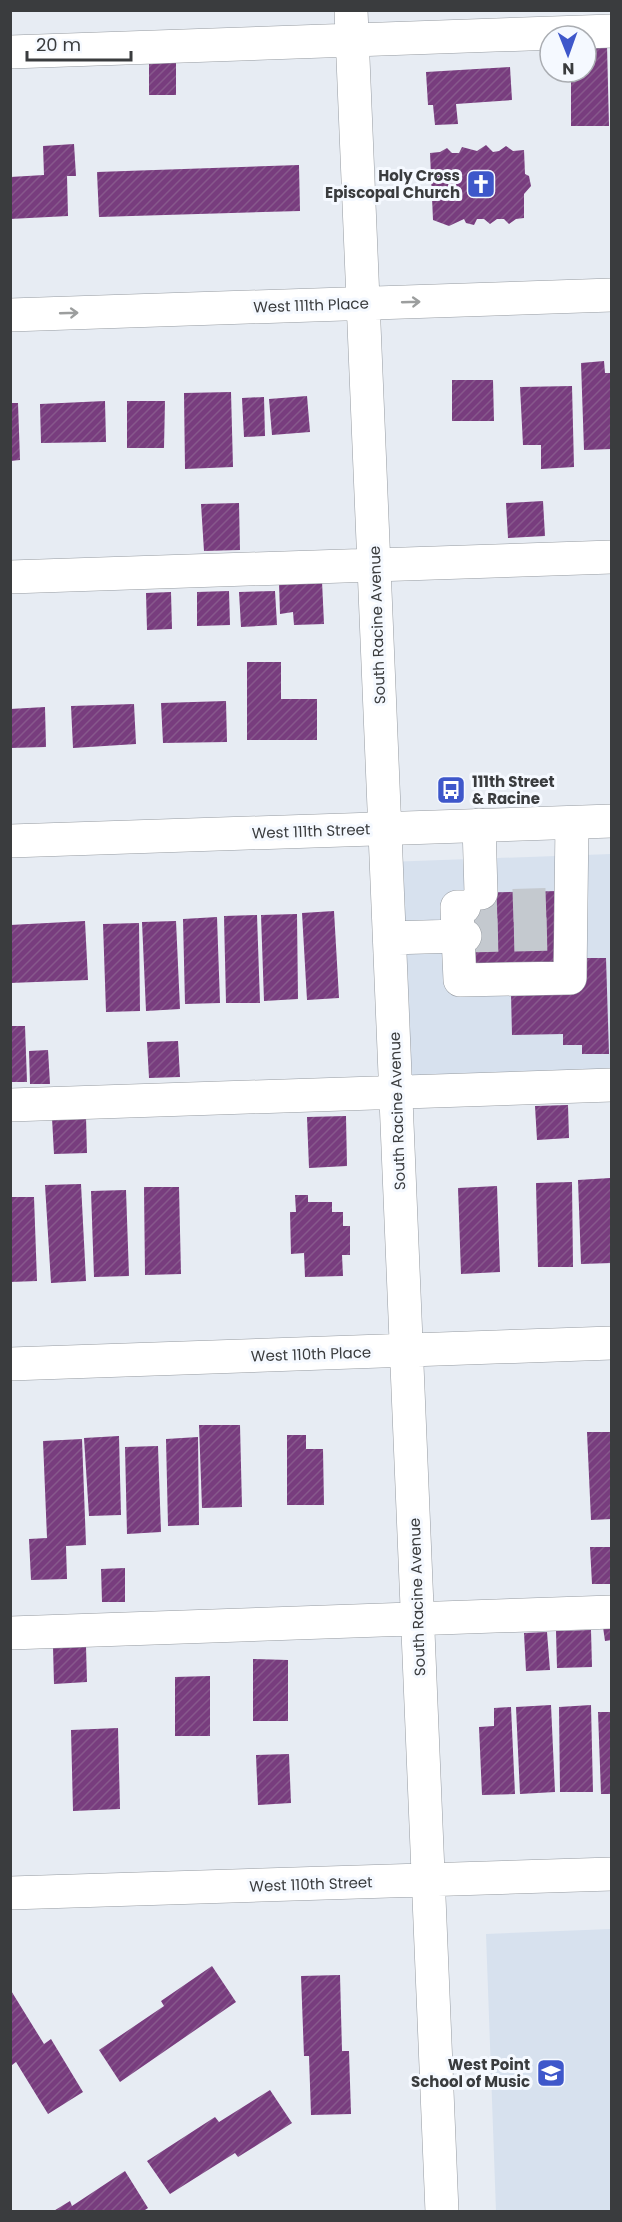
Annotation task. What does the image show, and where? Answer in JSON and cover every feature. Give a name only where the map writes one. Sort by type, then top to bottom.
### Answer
[{"type":"street","points":[[10,52],[352,25],[612,31]]},
{"type":"street","name":"South Racine Avenue","points":[[352,25],[442,2211]]},
{"type":"street","name":"West 111th Place","points":[[10,315],[612,295]]},
{"type":"street","points":[[10,577],[612,557]]},
{"type":"street","name":"West 111th Street","points":[[10,841],[612,821]]},
{"type":"street","points":[[479,825],[460,980],[570,978],[566,919],[572,823]]},
{"type":"street","points":[[390,938],[467,918]]},
{"type":"street","points":[[10,1105],[612,1085]]},
{"type":"street","name":"West 110th Place","points":[[10,1364],[612,1343]]},
{"type":"street","points":[[10,1633],[612,1612]]},
{"type":"street","name":"West 110th Street","points":[[10,1893],[612,1874]]},
{"type":"shaded area","points":[[611,854],[611,1078],[395,1086],[387,862]]},
{"type":"shaded area","name":"West Point School of Music","points":[[611,1929],[611,2211],[496,2211],[486,1934]]},
{"type":"building","points":[[598,45],[607,45],[609,126],[571,126],[571,84],[598,84]]},
{"type":"building","points":[[149,62],[176,62],[176,95],[149,95]]},
{"type":"building","points":[[510,67],[512,100],[456,104],[458,124],[435,125],[433,105],[428,105],[426,72]]},
{"type":"building","points":[[74,144],[76,176],[67,176],[68,216],[10,219],[10,177],[44,175],[43,146]]},
{"type":"building","name":"Holy Cross Episcopal Church","points":[[486,145],[493,152],[506,146],[513,151],[524,150],[525,174],[529,176],[531,186],[524,194],[524,218],[516,219],[509,224],[504,219],[497,219],[490,224],[484,219],[477,219],[474,225],[466,223],[464,219],[449,226],[433,220],[430,153],[440,152],[447,148],[452,153],[459,153],[462,147],[477,151]]},
{"type":"building","points":[[299,165],[300,211],[99,217],[97,172]]},
{"type":"building","points":[[604,361],[605,373],[612,373],[612,449],[584,450],[581,363]]},
{"type":"building","points":[[452,380],[493,380],[494,421],[452,421]]},
{"type":"building","points":[[572,386],[574,467],[541,469],[541,445],[523,445],[520,387]]},
{"type":"building","points":[[231,392],[233,467],[185,469],[184,393]]},
{"type":"building","points":[[307,396],[310,432],[272,435],[269,399]]},
{"type":"building","points":[[264,397],[265,436],[244,437],[242,398]]},
{"type":"building","points":[[105,401],[106,442],[41,443],[40,404]]},
{"type":"building","points":[[127,401],[165,401],[164,448],[127,448]]},
{"type":"building","points":[[10,403],[18,403],[20,460],[10,461]]},
{"type":"building","points":[[543,501],[545,536],[508,538],[506,503]]},
{"type":"building","points":[[239,503],[240,550],[204,551],[201,504]]},
{"type":"building","points":[[322,581],[324,624],[294,625],[293,612],[280,614],[279,583]]},
{"type":"building","points":[[229,591],[230,625],[197,626],[197,592]]},
{"type":"building","points":[[275,591],[277,625],[241,627],[239,592]]},
{"type":"building","points":[[171,592],[172,629],[147,630],[146,593]]},
{"type":"building","points":[[247,662],[281,662],[281,699],[317,699],[317,740],[247,740]]},
{"type":"building","points":[[226,701],[227,742],[163,743],[161,703]]},
{"type":"building","points":[[134,704],[136,744],[73,748],[71,706]]},
{"type":"building","points":[[45,707],[46,747],[10,748],[10,709]]},
{"type":"building","points":[[560,891],[562,970],[466,973],[464,893]]},
{"type":"building","points":[[334,911],[339,998],[307,1000],[302,913]]},
{"type":"building","points":[[297,914],[298,999],[264,1001],[261,915]]},
{"type":"building","points":[[257,915],[260,1003],[226,1003],[224,916]]},
{"type":"building","points":[[217,917],[220,1003],[185,1004],[183,919]]},
{"type":"building","points":[[85,921],[88,980],[10,983],[10,925]]},
{"type":"building","points":[[176,921],[180,1009],[146,1011],[142,922]]},
{"type":"building","points":[[139,923],[140,1011],[106,1012],[103,924]]},
{"type":"building","points":[[578,958],[606,958],[609,1054],[582,1054],[582,1045],[563,1045],[563,1034],[512,1035],[511,994]]},
{"type":"building","points":[[10,1026],[25,1026],[27,1082],[10,1082]]},
{"type":"building","points":[[178,1041],[180,1077],[149,1078],[147,1042]]},
{"type":"building","points":[[48,1050],[50,1084],[30,1084],[29,1051]]},
{"type":"building","points":[[568,1105],[569,1138],[537,1140],[535,1106]]},
{"type":"building","points":[[346,1116],[347,1166],[309,1168],[307,1117]]},
{"type":"building","points":[[86,1117],[87,1153],[54,1154],[52,1118]]},
{"type":"building","points":[[610,1178],[612,1263],[581,1264],[578,1180]]},
{"type":"building","points":[[572,1182],[573,1267],[538,1267],[536,1183]]},
{"type":"building","points":[[81,1184],[86,1281],[51,1283],[45,1185]]},
{"type":"building","points":[[497,1186],[500,1272],[461,1274],[458,1188]]},
{"type":"building","points":[[144,1187],[179,1187],[181,1274],[145,1275]]},
{"type":"building","points":[[126,1190],[129,1276],[94,1277],[91,1191]]},
{"type":"building","points":[[295,1195],[308,1195],[308,1202],[332,1202],[332,1212],[343,1212],[343,1226],[350,1226],[350,1255],[342,1255],[343,1276],[305,1277],[304,1253],[291,1254],[290,1212],[296,1212]]},
{"type":"building","points":[[10,1197],[34,1197],[37,1281],[10,1282]]},
{"type":"building","points":[[199,1425],[240,1425],[242,1507],[202,1508]]},
{"type":"building","points":[[587,1432],[612,1432],[612,1519],[591,1520]]},
{"type":"building","points":[[287,1435],[306,1435],[306,1449],[323,1449],[324,1505],[287,1505]]},
{"type":"building","points":[[119,1436],[121,1515],[89,1516],[84,1438]]},
{"type":"building","points":[[198,1437],[199,1525],[168,1526],[166,1439]]},
{"type":"building","points":[[82,1439],[86,1545],[66,1546],[67,1579],[31,1580],[29,1539],[47,1538],[43,1441]]},
{"type":"building","points":[[158,1446],[161,1532],[127,1534],[125,1447]]},
{"type":"building","points":[[590,1547],[612,1547],[612,1584],[592,1584]]},
{"type":"building","points":[[125,1568],[125,1602],[102,1602],[101,1569]]},
{"type":"building","points":[[612,1626],[612,1640],[605,1641],[603,1627]]},
{"type":"building","points":[[591,1630],[592,1667],[557,1668],[556,1631]]},
{"type":"building","points":[[547,1632],[550,1670],[526,1671],[524,1633]]},
{"type":"building","points":[[86,1646],[87,1682],[54,1684],[53,1647]]},
{"type":"building","points":[[253,1659],[288,1660],[288,1721],[253,1721]]},
{"type":"building","points":[[210,1676],[210,1736],[175,1736],[175,1677]]},
{"type":"building","points":[[551,1705],[555,1792],[520,1794],[516,1707]]},
{"type":"building","points":[[591,1705],[593,1792],[560,1792],[559,1707]]},
{"type":"building","points":[[511,1707],[515,1794],[482,1795],[479,1727],[494,1726],[494,1708]]},
{"type":"building","points":[[598,1712],[612,1712],[612,1794],[601,1794]]},
{"type":"building","points":[[118,1728],[120,1809],[73,1811],[71,1730]]},
{"type":"building","points":[[289,1754],[291,1803],[258,1805],[256,1755]]},
{"type":"building","points":[[212,1966],[236,2002],[120,2082],[99,2050],[164,2006],[161,2001]]},
{"type":"building","points":[[340,1975],[342,2051],[349,2051],[351,2114],[311,2115],[309,2056],[304,2056],[301,1976]]},
{"type":"building","points":[[10,1989],[44,2044],[51,2039],[83,2092],[48,2114],[16,2062],[12,2065],[10,2062]]},
{"type":"building","points":[[270,2090],[292,2123],[238,2157],[235,2153],[170,2194],[147,2161],[215,2117],[219,2122]]},
{"type":"building","points":[[125,2171],[148,2208],[142,2212],[52,2212],[70,2201],[72,2206]]},
{"type":"tunnel","points":[[464,907],[560,904]]},
{"type":"tunnel","points":[[465,936],[561,934]]},
{"type":"place","name":"Holy Cross Episcopal Church","points":[[481,184]]},
{"type":"place","name":"111th Street & Racine","points":[[451,790]]},
{"type":"place","name":"West Point School of Music","points":[[551,2073]]}]
